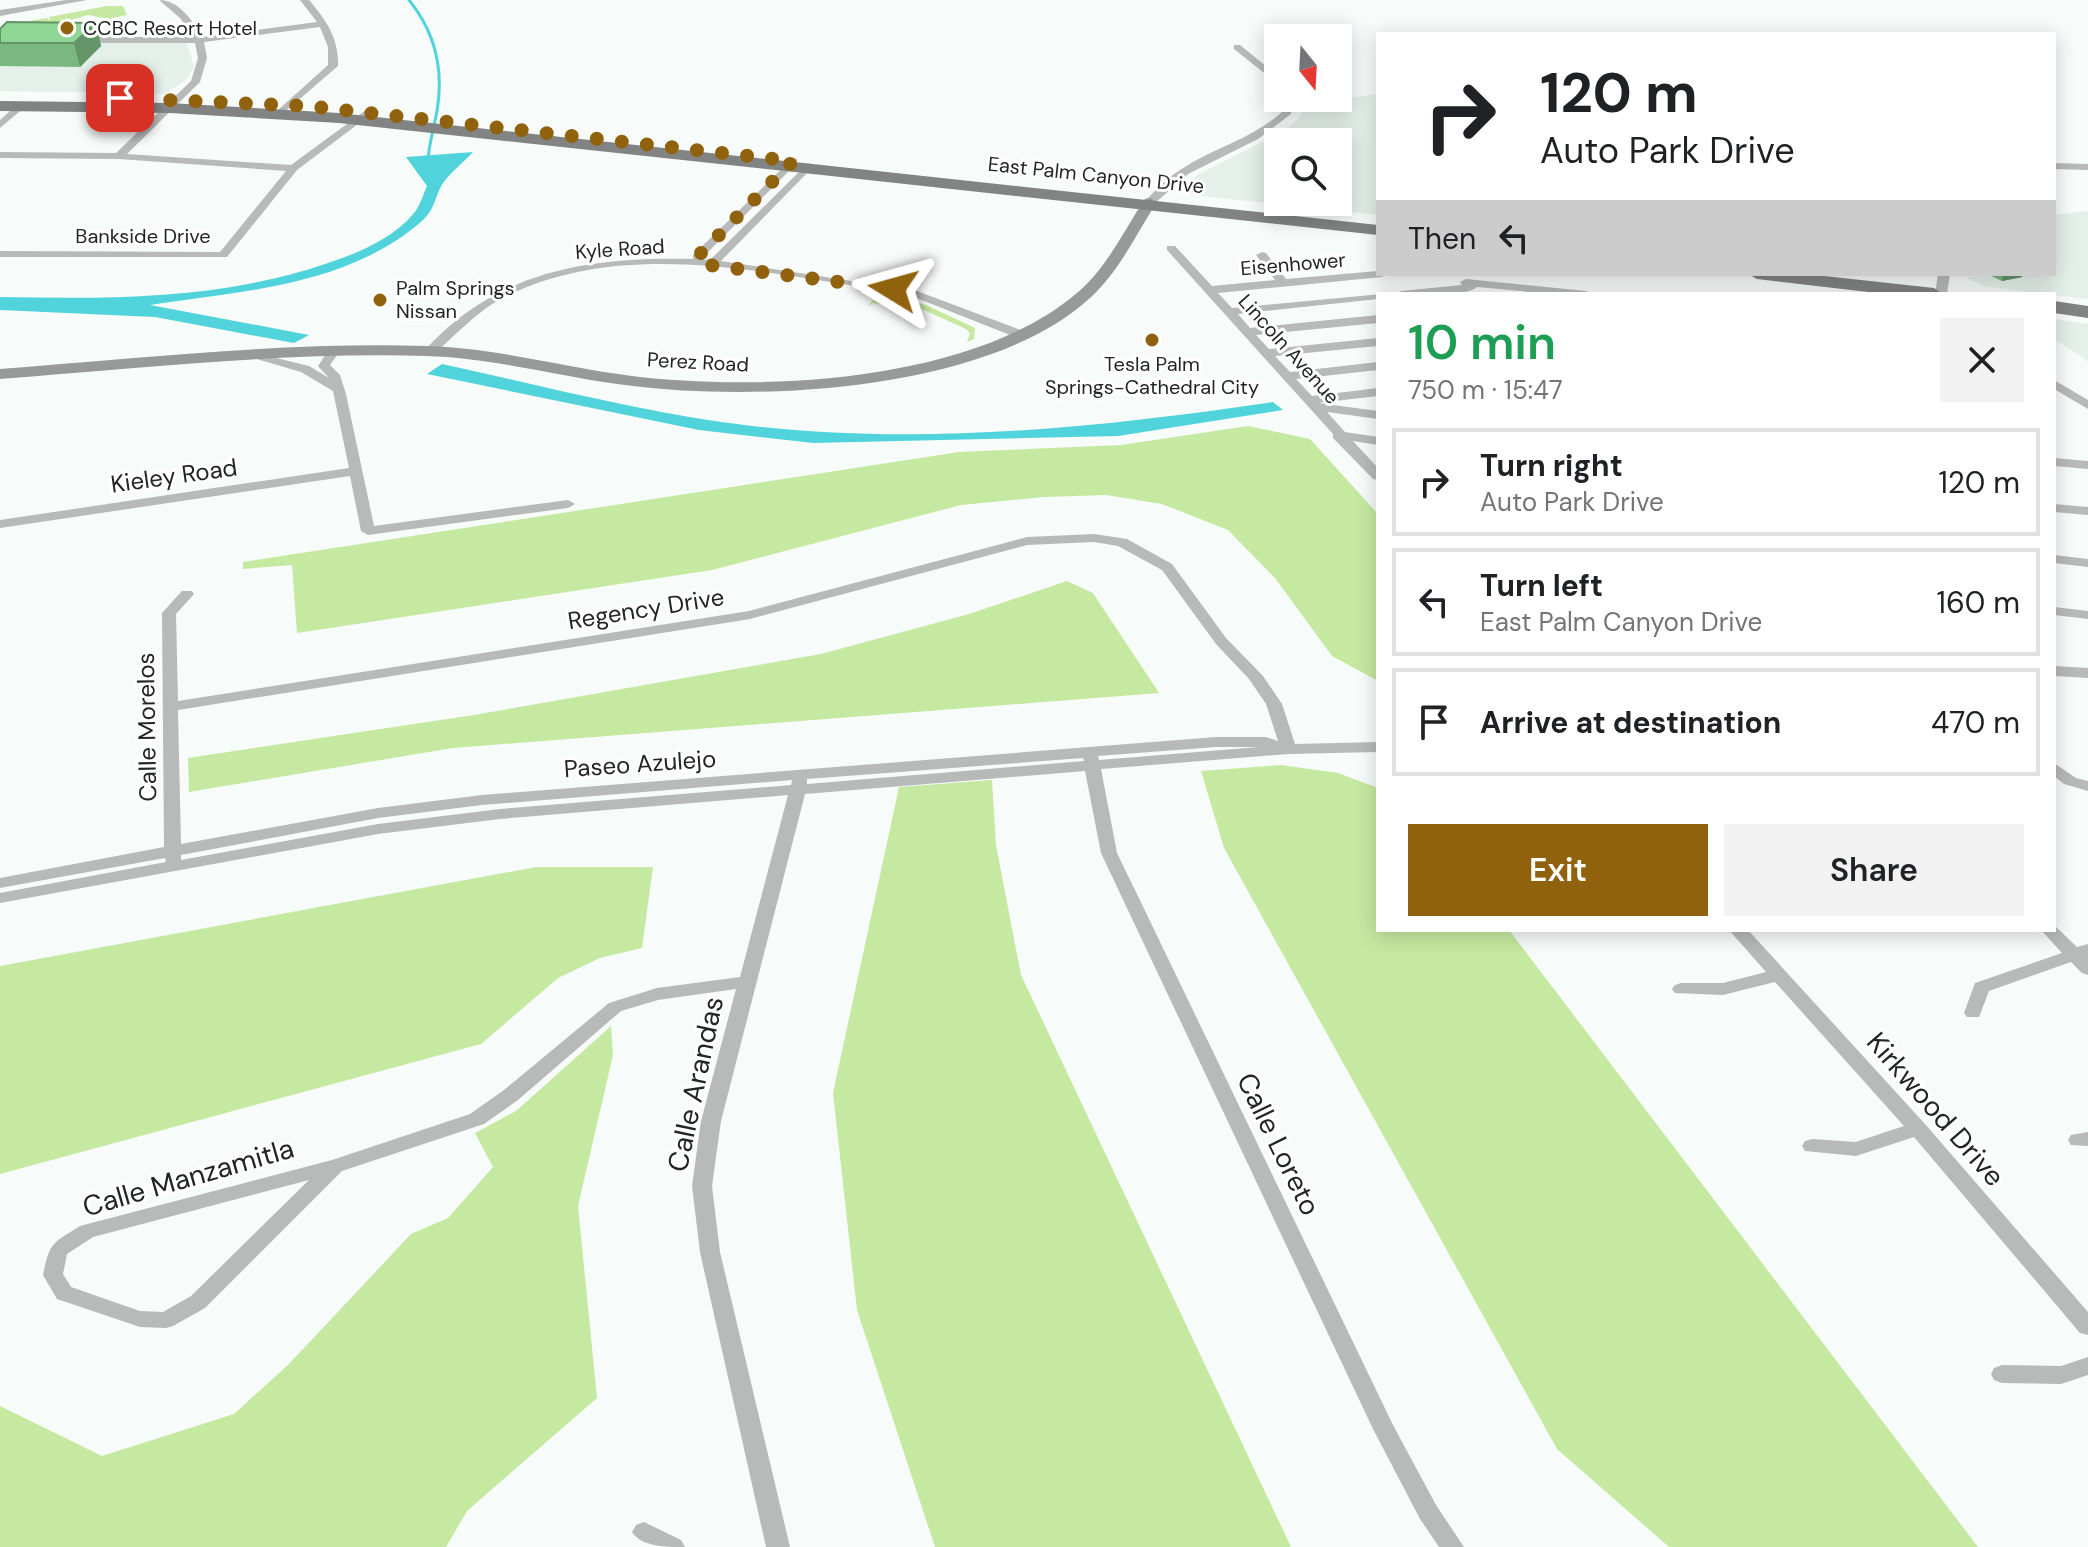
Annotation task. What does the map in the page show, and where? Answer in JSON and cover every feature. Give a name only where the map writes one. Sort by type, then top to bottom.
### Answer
[{"type":"main road","name":"East Palm Canyon Drive","points":[[0,101],[173,103],[364,116],[1376,230]]},
{"type":"main road","name":"Perez Road","points":[[0,374],[334,351],[430,351],[505,359],[659,384],[761,387],[903,370],[954,359],[1019,334],[1083,296],[1150,202]]},
{"type":"main road","points":[[1775,276],[1916,292]]},
{"type":"main road","points":[[2056,307],[2088,312]]},
{"type":"street","points":[[0,13],[83,0]]},
{"type":"street","points":[[119,156],[204,68],[199,40],[189,22],[163,0]]},
{"type":"street","points":[[286,109],[333,66],[334,55],[324,24],[304,0]]},
{"type":"street","points":[[70,39],[199,40],[324,24]]},
{"type":"street","points":[[1237,47],[1264,69]]},
{"type":"street","points":[[0,125],[28,101]]},
{"type":"street","name":"Perez Road","points":[[1150,202],[1182,170],[1273,127],[1286,112]]},
{"type":"street","name":"Bankside Drive","points":[[0,254],[223,255],[293,168],[364,116]]},
{"type":"street","points":[[0,155],[119,156],[293,168]]},
{"type":"street","points":[[796,165],[716,260],[701,264],[697,257],[796,165]]},
{"type":"street","points":[[2056,166],[2088,167]]},
{"type":"street","name":"Lincoln Avenue","points":[[1171,248],[1376,474]]},
{"type":"street","points":[[1262,255],[1283,283]]},
{"type":"street","name":"Kyle Road","points":[[430,351],[500,295],[556,272],[642,261],[701,264],[917,294],[1019,334]]},
{"type":"street","name":"Eisenhower","points":[[1208,290],[1376,275]]},
{"type":"street","points":[[1415,292],[1469,284],[1554,292]]},
{"type":"street","points":[[1228,312],[1376,296]]},
{"type":"street","points":[[1246,332],[1376,319]]},
{"type":"street","points":[[1266,353],[1376,342]]},
{"type":"street","points":[[334,351],[324,366],[334,375],[338,389],[354,471],[371,533],[568,504]]},
{"type":"street","points":[[256,357],[305,369],[338,389]]},
{"type":"street","points":[[1287,376],[1376,366]]},
{"type":"street","points":[[2056,385],[2088,405]]},
{"type":"street","points":[[1312,404],[1376,392]]},
{"type":"street","points":[[1312,404],[1376,415]]},
{"type":"street","points":[[1338,435],[1376,441]]},
{"type":"street","points":[[2056,462],[2088,465]]},
{"type":"street","name":"Kieley Road","points":[[0,524],[354,471]]},
{"type":"street","points":[[2056,508],[2088,511]]},
{"type":"street","name":"Regency Drive","points":[[171,707],[750,615],[1027,541],[1094,538],[1122,542],[1167,567],[1221,641],[1255,676],[1274,704],[1289,749]]},
{"type":"street","points":[[2056,559],[2088,563]]},
{"type":"street","name":"Calle Morelos","points":[[173,858],[169,613],[187,594]]},
{"type":"street","points":[[2056,611],[2088,615]]},
{"type":"street","points":[[2056,671],[2088,673]]},
{"type":"street","name":"Paseo Azulejo","points":[[0,883],[445,820],[800,782],[1092,759],[1376,747]]},
{"type":"street","name":"Calle Loreto","points":[[1092,759],[1109,853],[1384,1429],[1428,1512],[1452,1547]]},
{"type":"street","points":[[2056,770],[2070,781],[2088,786]]},
{"type":"street","name":"Calle Arandas","points":[[778,1547],[710,1252],[702,1186],[711,1121],[745,982],[800,782]]},
{"type":"street","name":"Paseo Azulejo","points":[[0,898],[173,858]]},
{"type":"street","name":"Kirkwood Drive","points":[[1740,932],[1918,1129],[2088,1327]]},
{"type":"street","points":[[2053,932],[2079,952],[2088,969]]},
{"type":"street","points":[[1973,1013],[1981,987],[2079,952]]},
{"type":"street","points":[[1681,989],[1723,989],[1780,975]]},
{"type":"street","name":"Calle Manzamitla","points":[[335,1166],[198,1302],[166,1320],[140,1319],[64,1293],[53,1275],[58,1250],[87,1231],[335,1166],[477,1119],[511,1095],[615,1007],[657,994],[745,982]]},
{"type":"street","points":[[1812,1146],[1856,1149],[1918,1129]]},
{"type":"street","points":[[2002,1374],[2061,1375],[2088,1366]]},
{"type":"street","points":[[644,1532],[673,1547]]},
{"type":"shaded area","points":[[0,43],[187,43],[194,67],[186,80],[165,94],[0,91]]},
{"type":"shaded area","points":[[1376,94],[1376,215],[1352,212],[1352,128],[1288,128],[1302,112],[1352,112],[1352,98]]},
{"type":"shaded area","points":[[1264,141],[1264,203],[1193,195],[1184,190],[1197,175]]},
{"type":"shaded area","points":[[2088,211],[2088,299],[2056,295],[2056,292],[1986,287],[1965,277],[2056,276],[2056,215]]},
{"type":"shaded area","points":[[2056,319],[2088,324],[2088,361],[2056,340]]},
{"type":"green space","points":[[123,6],[127,15],[108,19],[88,15],[51,26],[0,26],[47,18],[50,21],[49,17]]},
{"type":"green space","points":[[879,293],[926,305],[975,328],[974,339],[967,342],[970,333],[966,329],[924,310],[873,303],[867,307]]},
{"type":"green space","points":[[1248,426],[1310,439],[1376,512],[1376,680],[1332,656],[1275,578],[1228,530],[1162,504],[1106,495],[961,505],[712,570],[297,633],[292,565],[243,569],[243,562],[959,452],[1121,445]]},
{"type":"green space","points":[[1067,581],[1093,593],[1159,693],[453,748],[189,792],[188,758],[474,715],[821,654],[969,614]]},
{"type":"green space","points":[[1281,765],[1338,773],[1376,787],[1376,932],[1511,932],[1978,1547],[1669,1547],[1557,1449],[1224,848],[1201,771]]},
{"type":"green space","points":[[992,780],[996,845],[1021,975],[1291,1547],[935,1547],[857,1310],[833,1093],[899,787]]},
{"type":"green space","points":[[536,867],[653,867],[642,948],[600,958],[558,978],[481,1044],[0,1174],[0,966]]},
{"type":"green space","points":[[611,1026],[613,1055],[578,1206],[597,1398],[467,1511],[446,1547],[0,1547],[0,1406],[102,1456],[234,1414],[288,1365],[411,1234],[448,1218],[493,1167],[475,1133],[516,1111]]},
{"type":"water","points":[[473,152],[443,183],[423,220],[394,242],[362,259],[293,282],[150,305],[309,335],[294,343],[155,317],[0,310],[0,297],[124,297],[205,291],[285,276],[325,264],[385,238],[414,213],[427,186],[406,157]]},
{"type":"water","points":[[442,364],[674,414],[817,432],[948,434],[1013,431],[1144,419],[1273,402],[1283,410],[1118,436],[813,443],[699,430],[427,374]]},
{"type":"building","points":[[7,22],[96,23],[74,43],[0,43],[0,29]]},
{"type":"waterway","points":[[409,0],[431,38],[438,66],[439,96],[428,160]]},
{"type":"place","name":"CCBC Resort Hotel","points":[[67,28]]},
{"type":"place","name":"Palm Springs Nissan","points":[[380,300]]},
{"type":"place","name":"Tesla Palm Springs-Cathedral City","points":[[1152,340]]},
{"type":"route","points":[[120,98],[307,106],[793,161],[697,257],[701,264],[893,289]]}]
